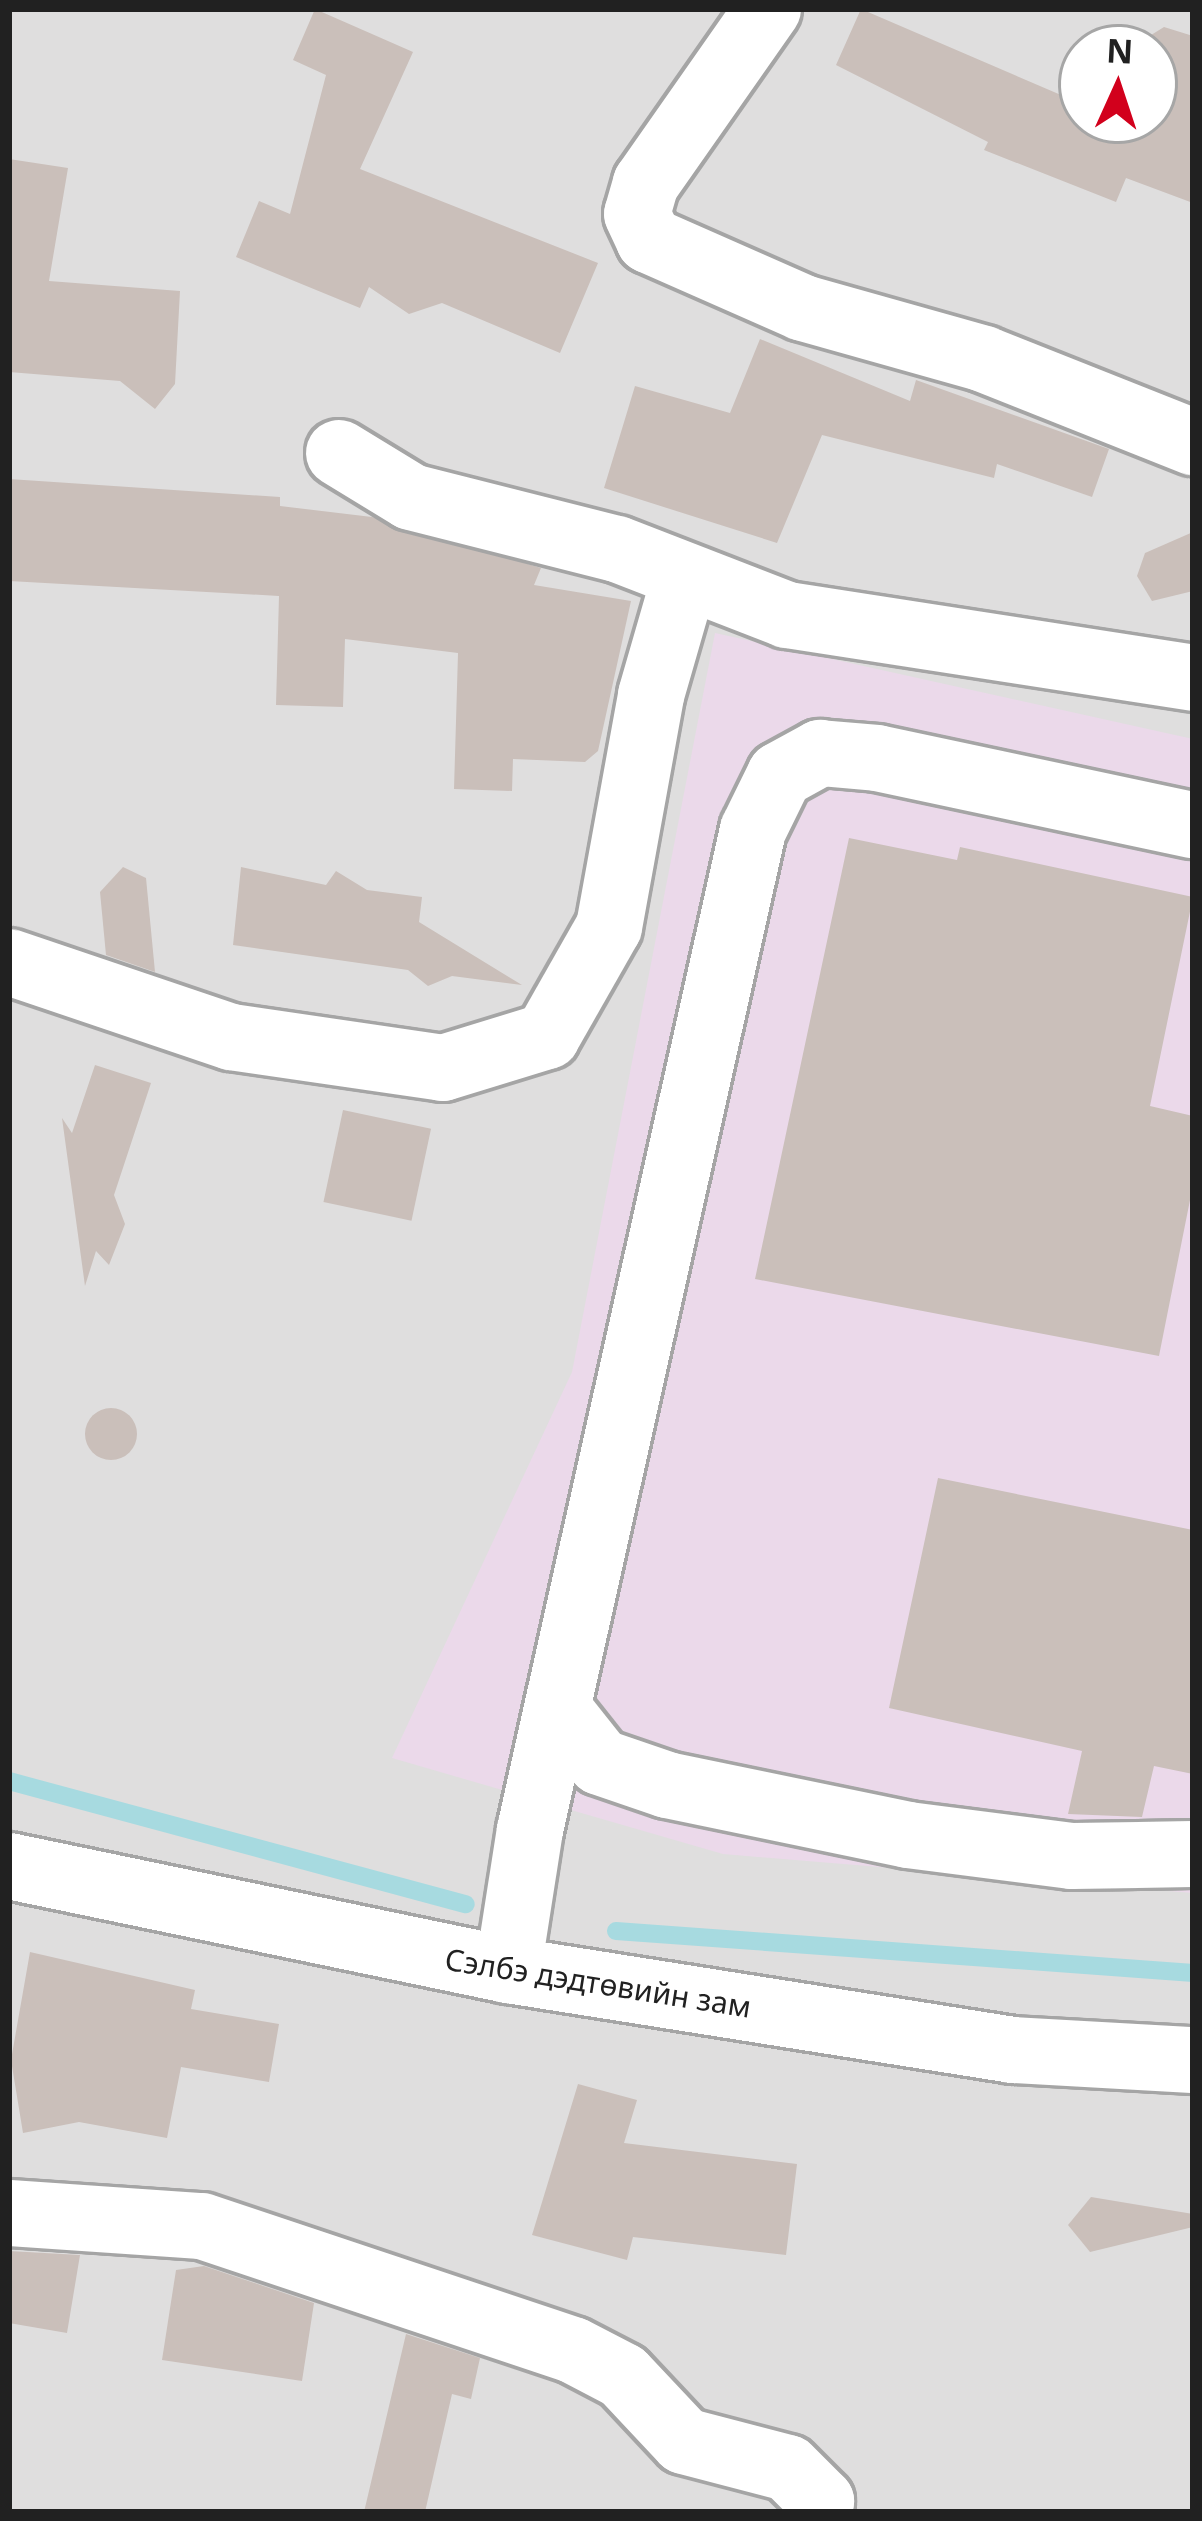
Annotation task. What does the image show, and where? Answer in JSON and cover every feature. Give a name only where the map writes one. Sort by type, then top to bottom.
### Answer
[{"type":"street","points":[[768,9],[646,183],[637,214],[649,241],[803,308],[984,359],[1193,442]]},
{"type":"street","points":[[339,453],[411,497],[871,637],[1193,678]]},
{"type":"street","points":[[9,962],[231,1037],[443,1068],[547,1036],[609,927],[651,695],[685,577]]},
{"type":"street","points":[[508,1970],[753,830],[780,776],[820,753],[877,758],[1193,825]]},
{"type":"street","points":[[562,1714],[600,1762],[667,1785],[908,1835],[1072,1856],[1193,1854]]},
{"type":"street","name":"Сэлбэ дэдтөвийн зам","points":[[9,1866],[508,1970],[1012,2050],[1193,2060]]},
{"type":"street","points":[[9,2213],[202,2227],[573,2350],[623,2376],[684,2441],[788,2468],[821,2500],[818,2512]]},
{"type":"shaded area","points":[[9,9],[1193,9],[1193,2512],[9,2512]]},
{"type":"shaded area","points":[[715,633],[1193,739],[1193,1893],[723,1854],[392,1758],[572,1372]]},
{"type":"building","points":[[315,9],[413,52],[360,169],[598,263],[560,353],[442,303],[409,314],[369,287],[360,308],[236,257],[259,201],[290,214],[326,75],[293,60]]},
{"type":"building","points":[[861,9],[1058,94],[1058,144],[1178,144],[1178,31],[1193,36],[1193,203],[1126,178],[1116,202],[984,150],[988,142],[836,65]]},
{"type":"building","points":[[9,159],[68,168],[49,281],[180,291],[175,384],[155,409],[120,381],[9,372]]},
{"type":"building","points":[[760,339],[910,401],[916,380],[1109,449],[1092,497],[997,464],[994,478],[822,435],[777,543],[604,488],[635,386],[730,413]]},
{"type":"building","points":[[9,479],[280,497],[280,506],[372,517],[541,568],[534,585],[631,601],[598,751],[585,762],[513,759],[512,791],[454,789],[458,653],[345,639],[343,707],[276,705],[279,596],[9,581]]},
{"type":"building","points":[[1193,532],[1193,591],[1152,601],[1137,576],[1145,553]]},
{"type":"building","points":[[849,838],[957,860],[960,847],[1193,897],[1150,1106],[1193,1116],[1193,1185],[1159,1356],[755,1279]]},
{"type":"building","points":[[123,867],[146,878],[155,972],[106,955],[100,892]]},
{"type":"building","points":[[241,867],[326,885],[336,871],[367,890],[422,897],[419,922],[522,985],[452,976],[428,986],[408,970],[233,945]]},
{"type":"building","points":[[95,1065],[151,1083],[114,1195],[125,1224],[109,1265],[96,1251],[85,1286],[62,1118],[72,1133]]},
{"type":"building","points":[[343,1110],[431,1129],[411,1221],[323,1202]]},
{"type":"building","points":[[111,1408],[129,1416],[137,1434],[129,1452],[111,1460],[93,1452],[85,1434],[93,1416]]},
{"type":"building","points":[[938,1478],[1193,1530],[1193,1774],[1154,1766],[1142,1817],[1068,1814],[1082,1751],[889,1708]]},
{"type":"building","points":[[30,1952],[195,1990],[191,2009],[279,2024],[269,2082],[181,2067],[167,2138],[79,2122],[23,2133],[11,2060]]},
{"type":"building","points":[[578,2084],[637,2100],[624,2143],[797,2164],[786,2255],[633,2237],[627,2260],[532,2235]]},
{"type":"building","points":[[1091,2197],[1193,2214],[1193,2227],[1090,2252],[1068,2225]]},
{"type":"building","points":[[9,2251],[80,2255],[67,2333],[9,2323]]},
{"type":"building","points":[[204,2266],[314,2303],[302,2381],[162,2360],[176,2270]]},
{"type":"building","points":[[406,2334],[480,2358],[471,2399],[452,2394],[425,2512],[364,2512]]},
{"type":"waterway","points":[[9,1781],[466,1904]]},
{"type":"waterway","points":[[616,1931],[1193,1973]]}]
